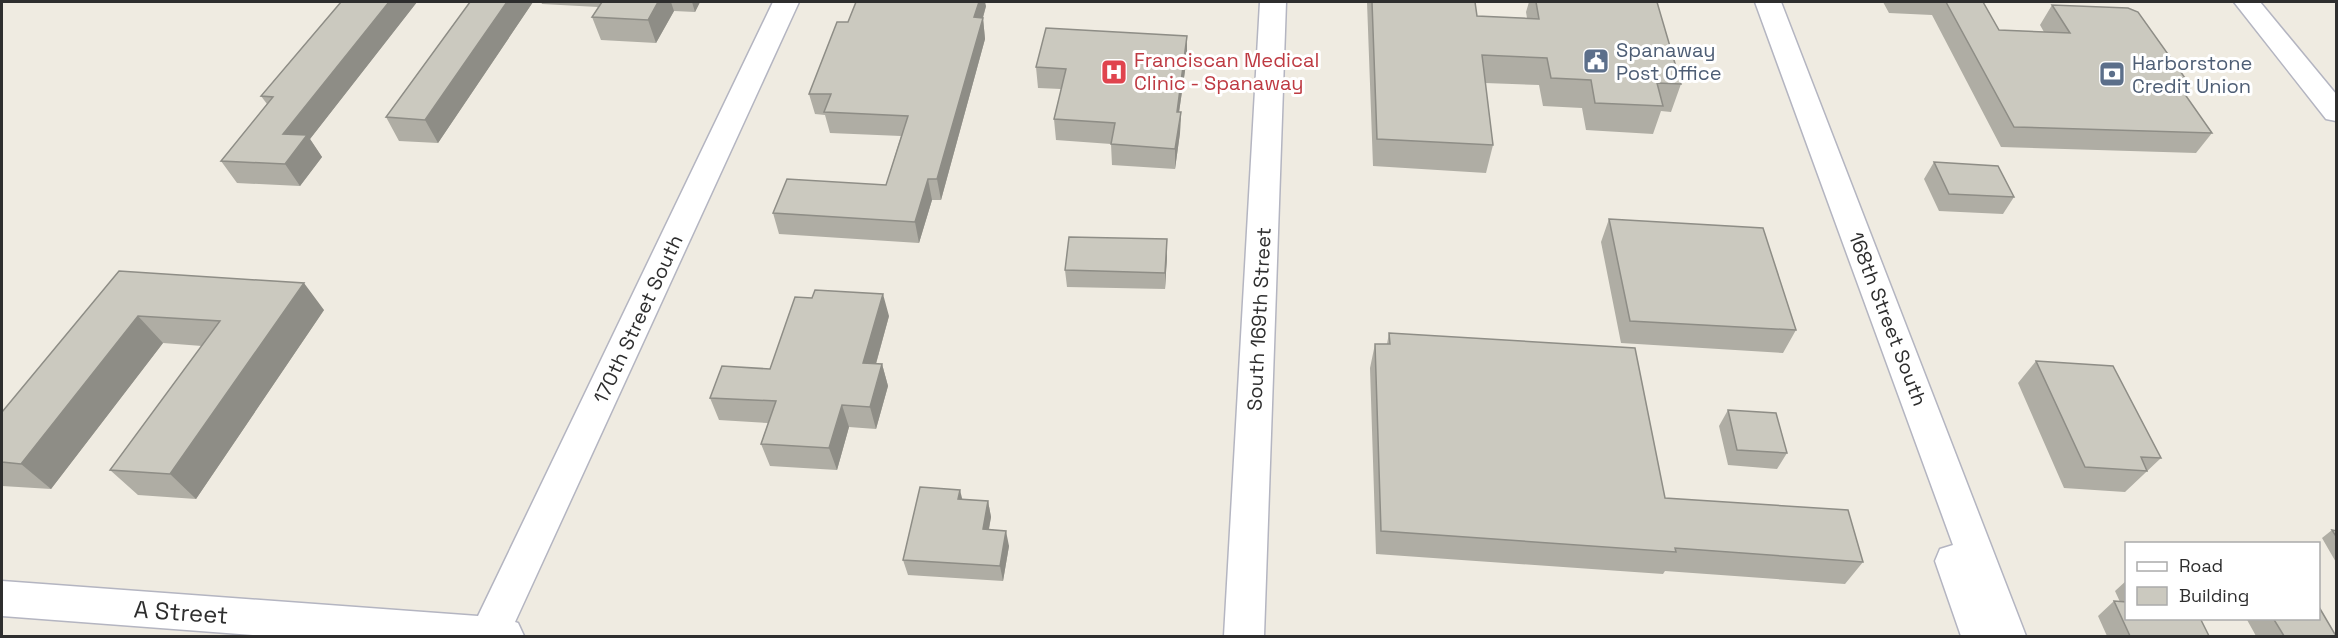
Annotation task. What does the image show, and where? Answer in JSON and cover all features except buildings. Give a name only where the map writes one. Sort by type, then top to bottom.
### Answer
[{"type":"street","name":"170th Street South","points":[[494,636],[786,2]]},
{"type":"street","name":"South 169th Street","points":[[1244,636],[1273,2]]},
{"type":"street","name":"168th Street South","points":[[1749,2],[1793,115],[1981,636]]},
{"type":"street","name":"168th Street South","points":[[1768,2],[2006,636]]},
{"type":"street","points":[[2247,2],[2337,112]]},
{"type":"street","name":"A Street","points":[[2,599],[494,636]]},
{"type":"place","name":"Spanaway Post Office","points":[[1596,61]]},
{"type":"place","name":"Franciscan Medical Clinic - Spanaway","points":[[1114,72]]},
{"type":"place","name":"Harborstone Credit Union","points":[[2112,74]]}]
